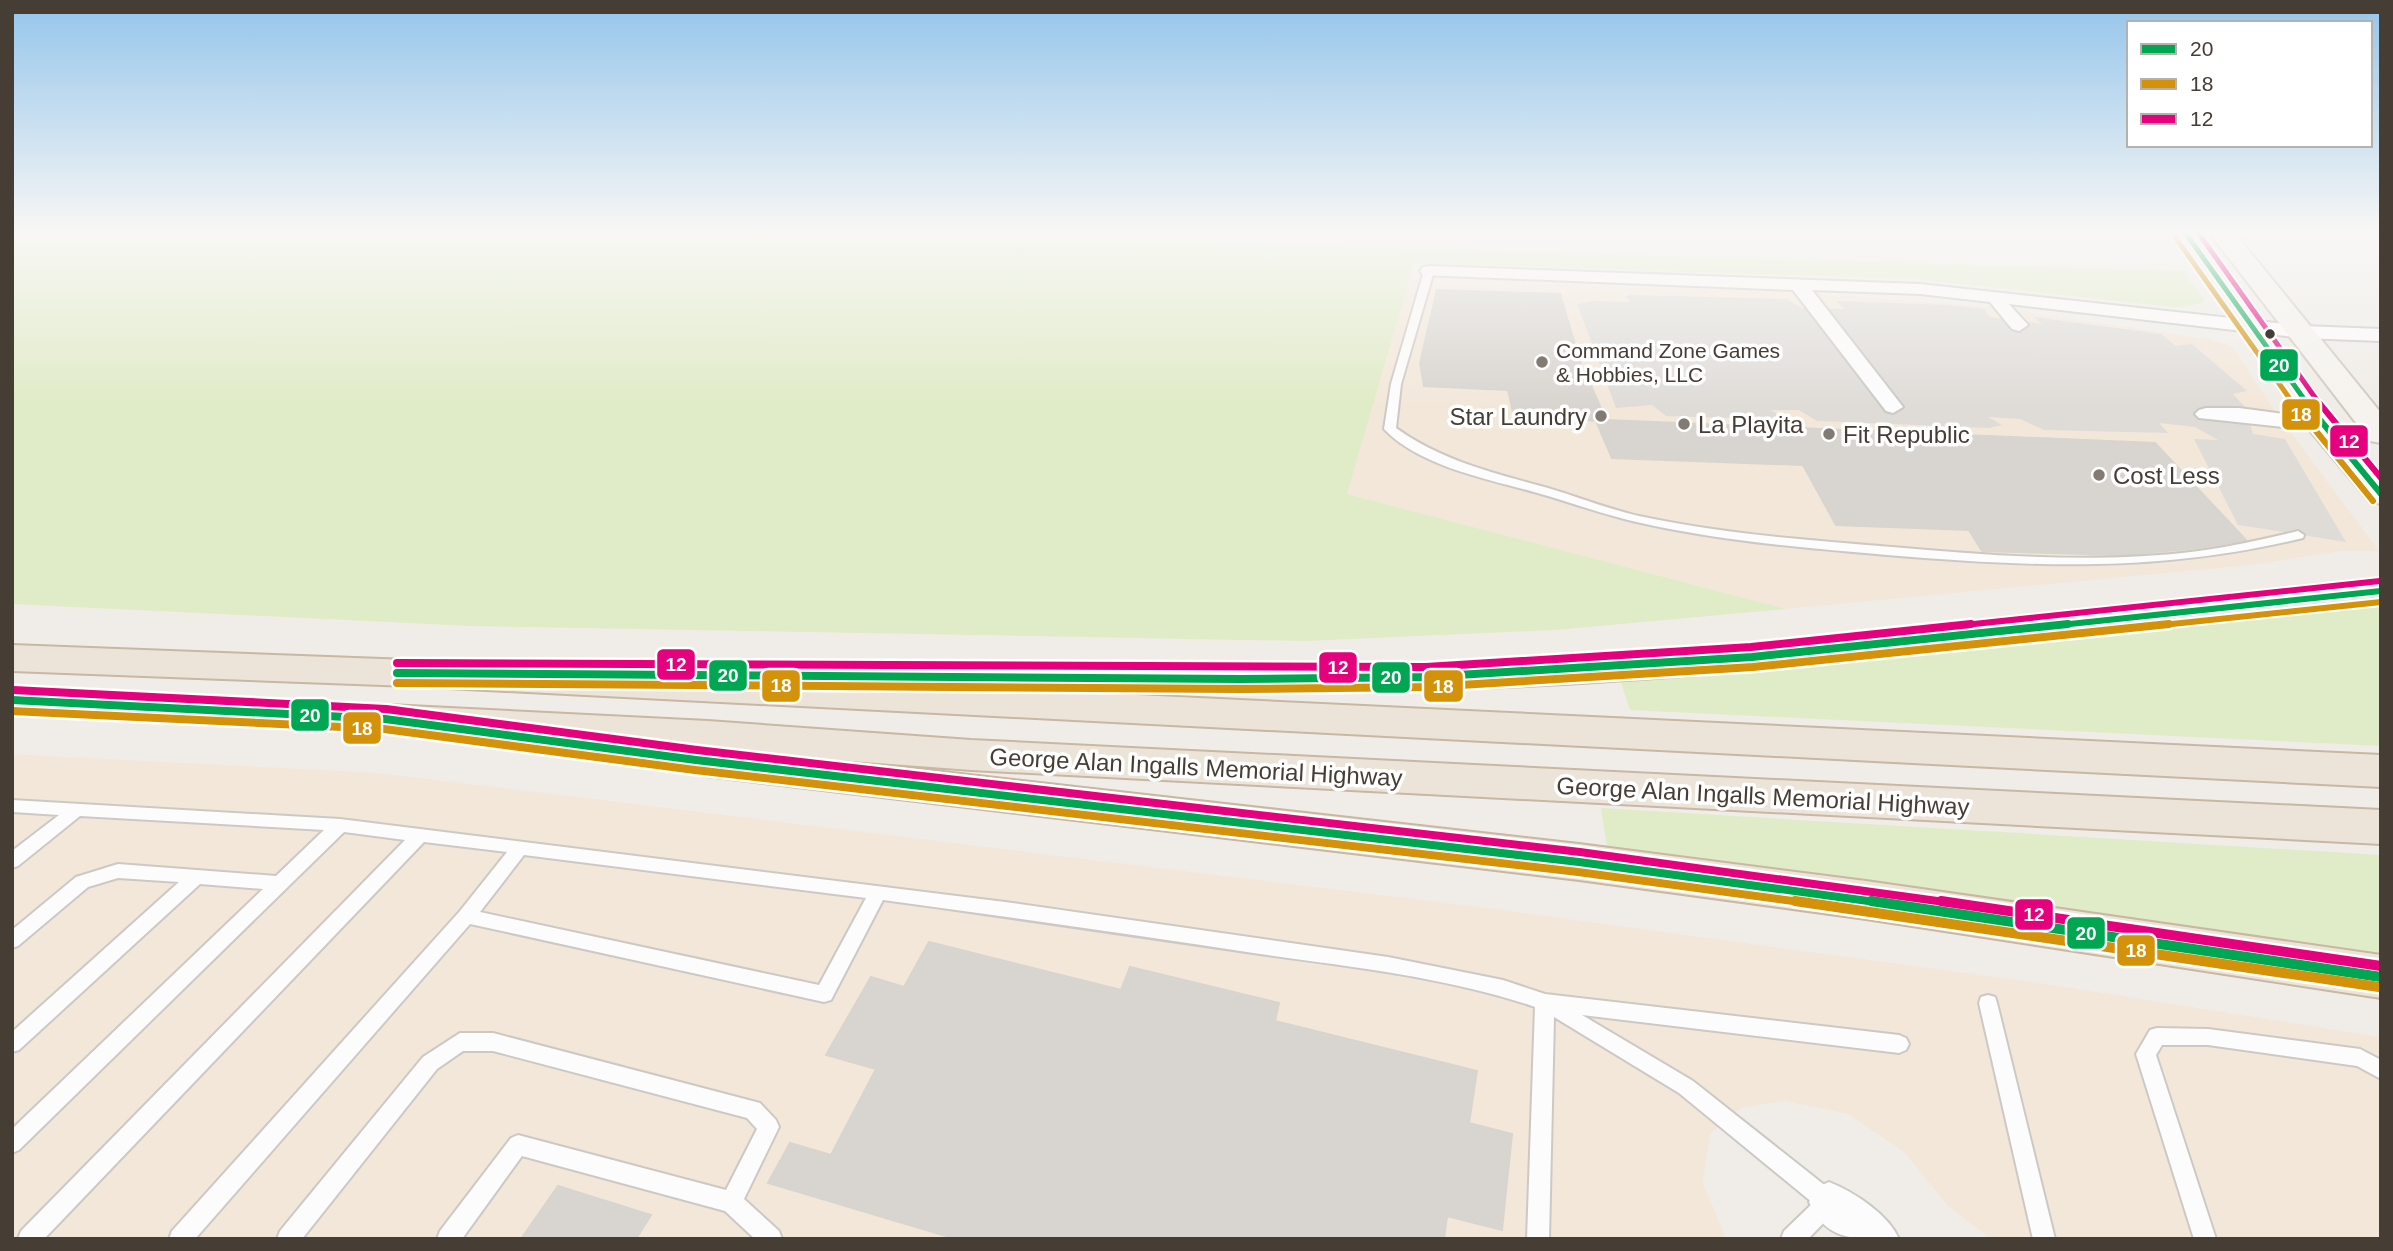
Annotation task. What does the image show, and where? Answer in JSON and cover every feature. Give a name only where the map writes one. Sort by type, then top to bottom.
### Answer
[{"type":"highway","points":[[408,673],[1426,677],[1752,657],[2381,591]]},
{"type":"highway","points":[[12,657],[408,673],[2381,771]]},
{"type":"highway","name":"George Alan Ingalls Memorial Highway","points":[[12,700],[708,736],[971,755],[2381,827]]},
{"type":"highway","points":[[385,719],[696,760],[1579,862],[2381,977]]},
{"type":"main road","points":[[2225,289],[2322,425],[2381,494]]},
{"type":"main road","points":[[2269,289],[2381,434]]},
{"type":"street","points":[[1802,289],[1893,407]]},
{"type":"street","points":[[1885,289],[1995,295],[2303,332],[2381,335]]},
{"type":"street","points":[[1995,295],[2001,307],[2019,325]]},
{"type":"street","points":[[2206,414],[2239,414],[2322,425]]},
{"type":"street","points":[[1829,1202],[1878,1239]]},
{"type":"lane","points":[[1424,289],[1396,384],[1390,429],[1409,445],[1433,456],[1650,522],[1784,542],[1975,559],[2090,562],[2243,550],[2298,535]]},
{"type":"lane","points":[[12,806],[340,825],[420,835],[878,893],[1388,965],[1503,988],[1545,1002],[1899,1044]]},
{"type":"lane","points":[[12,861],[76,810]]},
{"type":"lane","points":[[12,1143],[340,825]]},
{"type":"lane","points":[[29,1239],[420,835]]},
{"type":"lane","points":[[180,1239],[466,916],[520,848]]},
{"type":"lane","points":[[12,941],[82,882],[118,871],[280,883]]},
{"type":"lane","points":[[12,1044],[196,877]]},
{"type":"lane","points":[[466,916],[824,994],[878,893]]},
{"type":"lane","points":[[1545,1002],[1686,1087],[1829,1202],[1792,1239]]},
{"type":"lane","points":[[1538,1239],[1545,1002]]},
{"type":"lane","points":[[1988,1003],[2044,1239]]},
{"type":"lane","points":[[2205,1239],[2146,1054],[2157,1036],[2208,1037],[2360,1058],[2381,1070]]},
{"type":"lane","points":[[288,1239],[430,1063],[460,1042],[493,1042],[753,1110],[769,1127],[732,1202]]},
{"type":"lane","points":[[448,1239],[518,1145],[732,1202],[771,1239]]},
{"type":"shaded area","points":[[1405,289],[1789,292],[1982,306],[2210,339],[2233,347],[2274,410],[2379,551],[2342,551],[2251,565],[1786,609],[1347,494]]},
{"type":"shaded area","points":[[1625,297],[1786,299],[1802,308],[1845,309],[1836,301],[1951,305],[1984,309],[1990,317],[2042,324],[2034,317],[2161,334],[2176,346],[2192,344],[2247,391],[2233,394],[2245,407],[2253,434],[2285,439],[2346,542],[2238,525],[2194,439],[2218,440],[2195,427],[2159,423],[2168,433],[2044,430],[2020,419],[1988,417],[2002,425],[1990,428],[1817,421],[1799,410],[1771,410],[1780,416],[1765,419],[1666,416],[1652,405],[1616,408],[1577,304],[1594,301],[1631,302]]},
{"type":"shaded area","points":[[12,754],[380,773],[1472,906],[2040,983],[2381,1037],[2381,1239],[1991,1239],[1949,1207],[1904,1152],[1848,1114],[1785,1101],[1741,1108],[1710,1134],[1703,1183],[1726,1239],[12,1239]]},
{"type":"green space","points":[[12,289],[1406,289],[1347,494],[1786,609],[1555,630],[1306,641],[470,626],[12,604]]},
{"type":"green space","points":[[2011,289],[2196,289],[2205,302],[2181,308]]},
{"type":"green space","points":[[2381,605],[2381,746],[1630,710],[1619,677]]},
{"type":"green space","points":[[1601,808],[2381,855],[2381,960],[1608,853]]},
{"type":"building","points":[[1437,290],[1560,294],[1585,378],[1590,383],[1606,420],[2155,443],[2246,540],[2199,548],[2122,555],[1982,551],[1969,530],[1836,525],[1803,465],[1612,458],[1596,421],[1513,412],[1508,390],[1424,386],[1420,363]]},
{"type":"building","points":[[929,942],[1121,990],[1130,967],[1279,1003],[1275,1021],[1477,1071],[1469,1123],[1512,1134],[1502,1230],[1447,1216],[1444,1239],[956,1239],[768,1183],[790,1143],[831,1155],[876,1069],[826,1055],[871,977],[904,987]]},
{"type":"building","points":[[558,1186],[651,1215],[636,1239],[521,1239]]},
{"type":"transit line","name":"18","points":[[2212,289],[2313,431],[2373,501]]},
{"type":"transit line","name":"20","points":[[2226,289],[2322,425],[2381,494]]},
{"type":"transit line","name":"12","points":[[2238,289],[2330,419],[2381,478]]},
{"type":"transit line","name":"12","points":[[397,663],[1426,667],[1751,647],[2380,581]]},
{"type":"transit line","name":"20","points":[[397,673],[1241,679],[1426,677],[1752,657],[2381,591]]},
{"type":"transit line","name":"18","points":[[397,683],[1241,689],[1427,687],[1753,667],[2381,602]]},
{"type":"transit line","name":"12","points":[[13,690],[386,709],[697,750],[1580,852],[1868,890],[2381,966]]},
{"type":"transit line","name":"20","points":[[12,700],[385,719],[696,760],[1579,862],[1866,900],[2381,977]]},
{"type":"transit line","name":"18","points":[[12,711],[384,729],[695,770],[1578,872],[1865,910],[2379,987]]},
{"type":"place","name":"Command Zone Games & Hobbies, LLC","points":[[1542,362]]},
{"type":"place","name":"Star Laundry","points":[[1601,416]]},
{"type":"place","name":"La Playita","points":[[1684,424]]},
{"type":"place","name":"Fit Republic","points":[[1829,434]]},
{"type":"place","name":"Cost Less","points":[[2099,475]]}]
